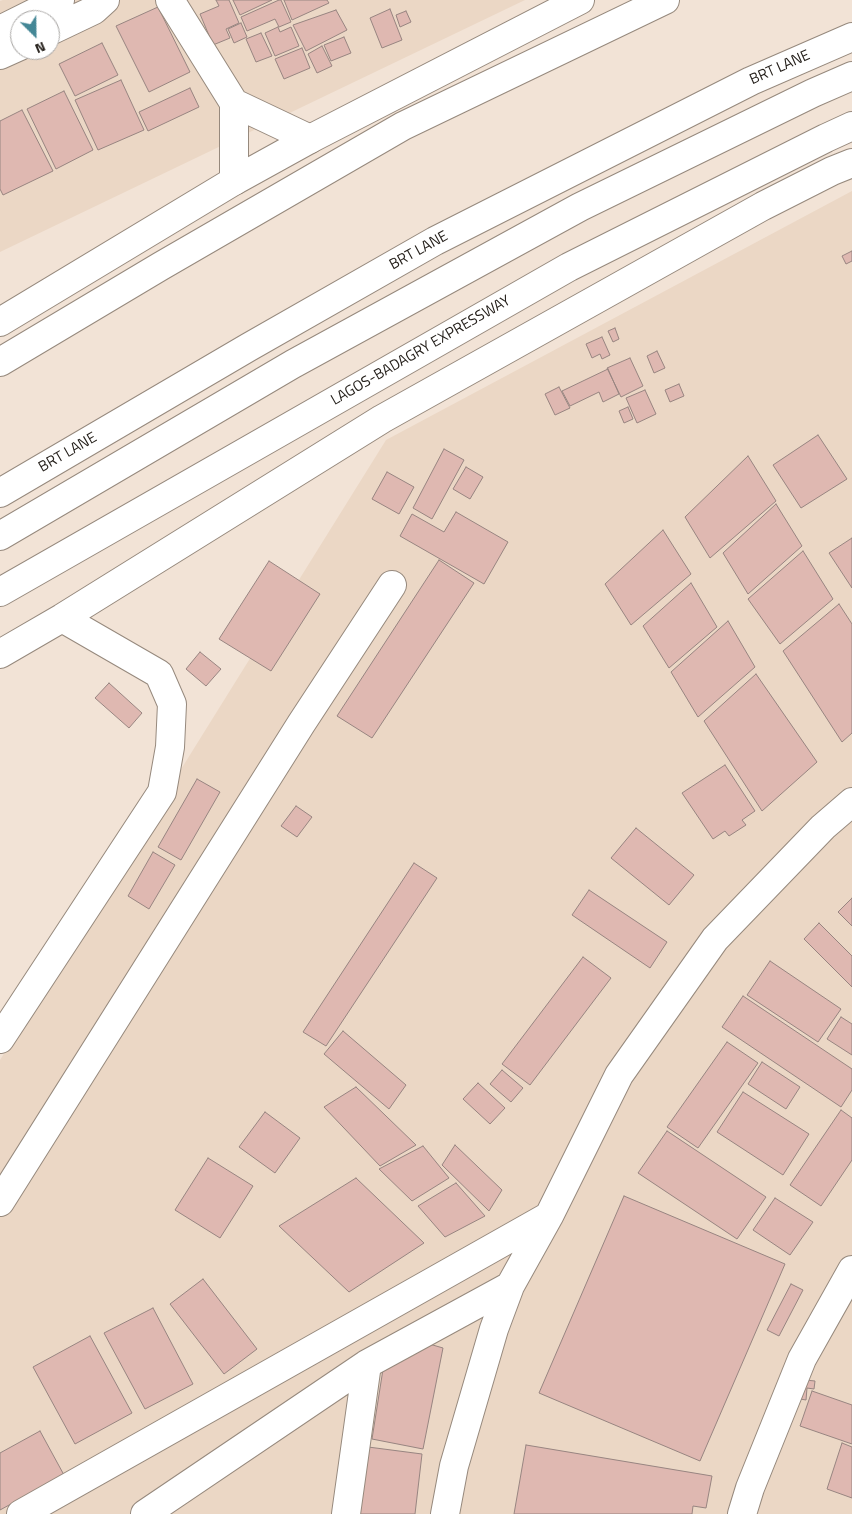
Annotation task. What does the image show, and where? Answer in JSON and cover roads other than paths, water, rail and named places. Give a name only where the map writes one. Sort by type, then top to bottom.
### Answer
[{"type":"main road","points":[[0,30],[60,0]]},
{"type":"main road","points":[[60,26],[94,10],[105,0]]},
{"type":"main road","points":[[170,0],[234,103],[234,181]]},
{"type":"main road","points":[[0,322],[234,181],[310,139],[580,0]]},
{"type":"main road","points":[[0,362],[403,126],[665,0]]},
{"type":"main road","points":[[0,371],[298,193],[466,102],[674,0]]},
{"type":"main road","name":"BRT LANE","points":[[0,493],[257,342],[435,241],[751,81],[852,37]]},
{"type":"main road","points":[[0,536],[293,364],[580,207],[813,93],[852,76]]},
{"type":"main road","points":[[234,103],[310,139]]},
{"type":"main road","name":"LAGOS-BADAGRY EXPRESSWAY","points":[[0,592],[569,267],[852,126]]},
{"type":"main road","points":[[0,654],[62,618],[382,419],[764,206],[832,171],[852,163]]},
{"type":"main road","points":[[0,1202],[300,724],[392,585]]},
{"type":"main road","points":[[0,1039],[162,792],[170,747],[172,704],[159,674],[62,618]]},
{"type":"main road","points":[[445,1514],[454,1466],[494,1329],[510,1286],[549,1216],[620,1075],[715,939],[823,826],[852,802]]},
{"type":"main road","points":[[21,1514],[549,1216]]},
{"type":"main road","points":[[742,1514],[750,1488],[802,1360],[852,1270]]},
{"type":"main road","points":[[145,1514],[367,1364],[510,1286]]},
{"type":"main road","points":[[346,1514],[367,1364]]}]
